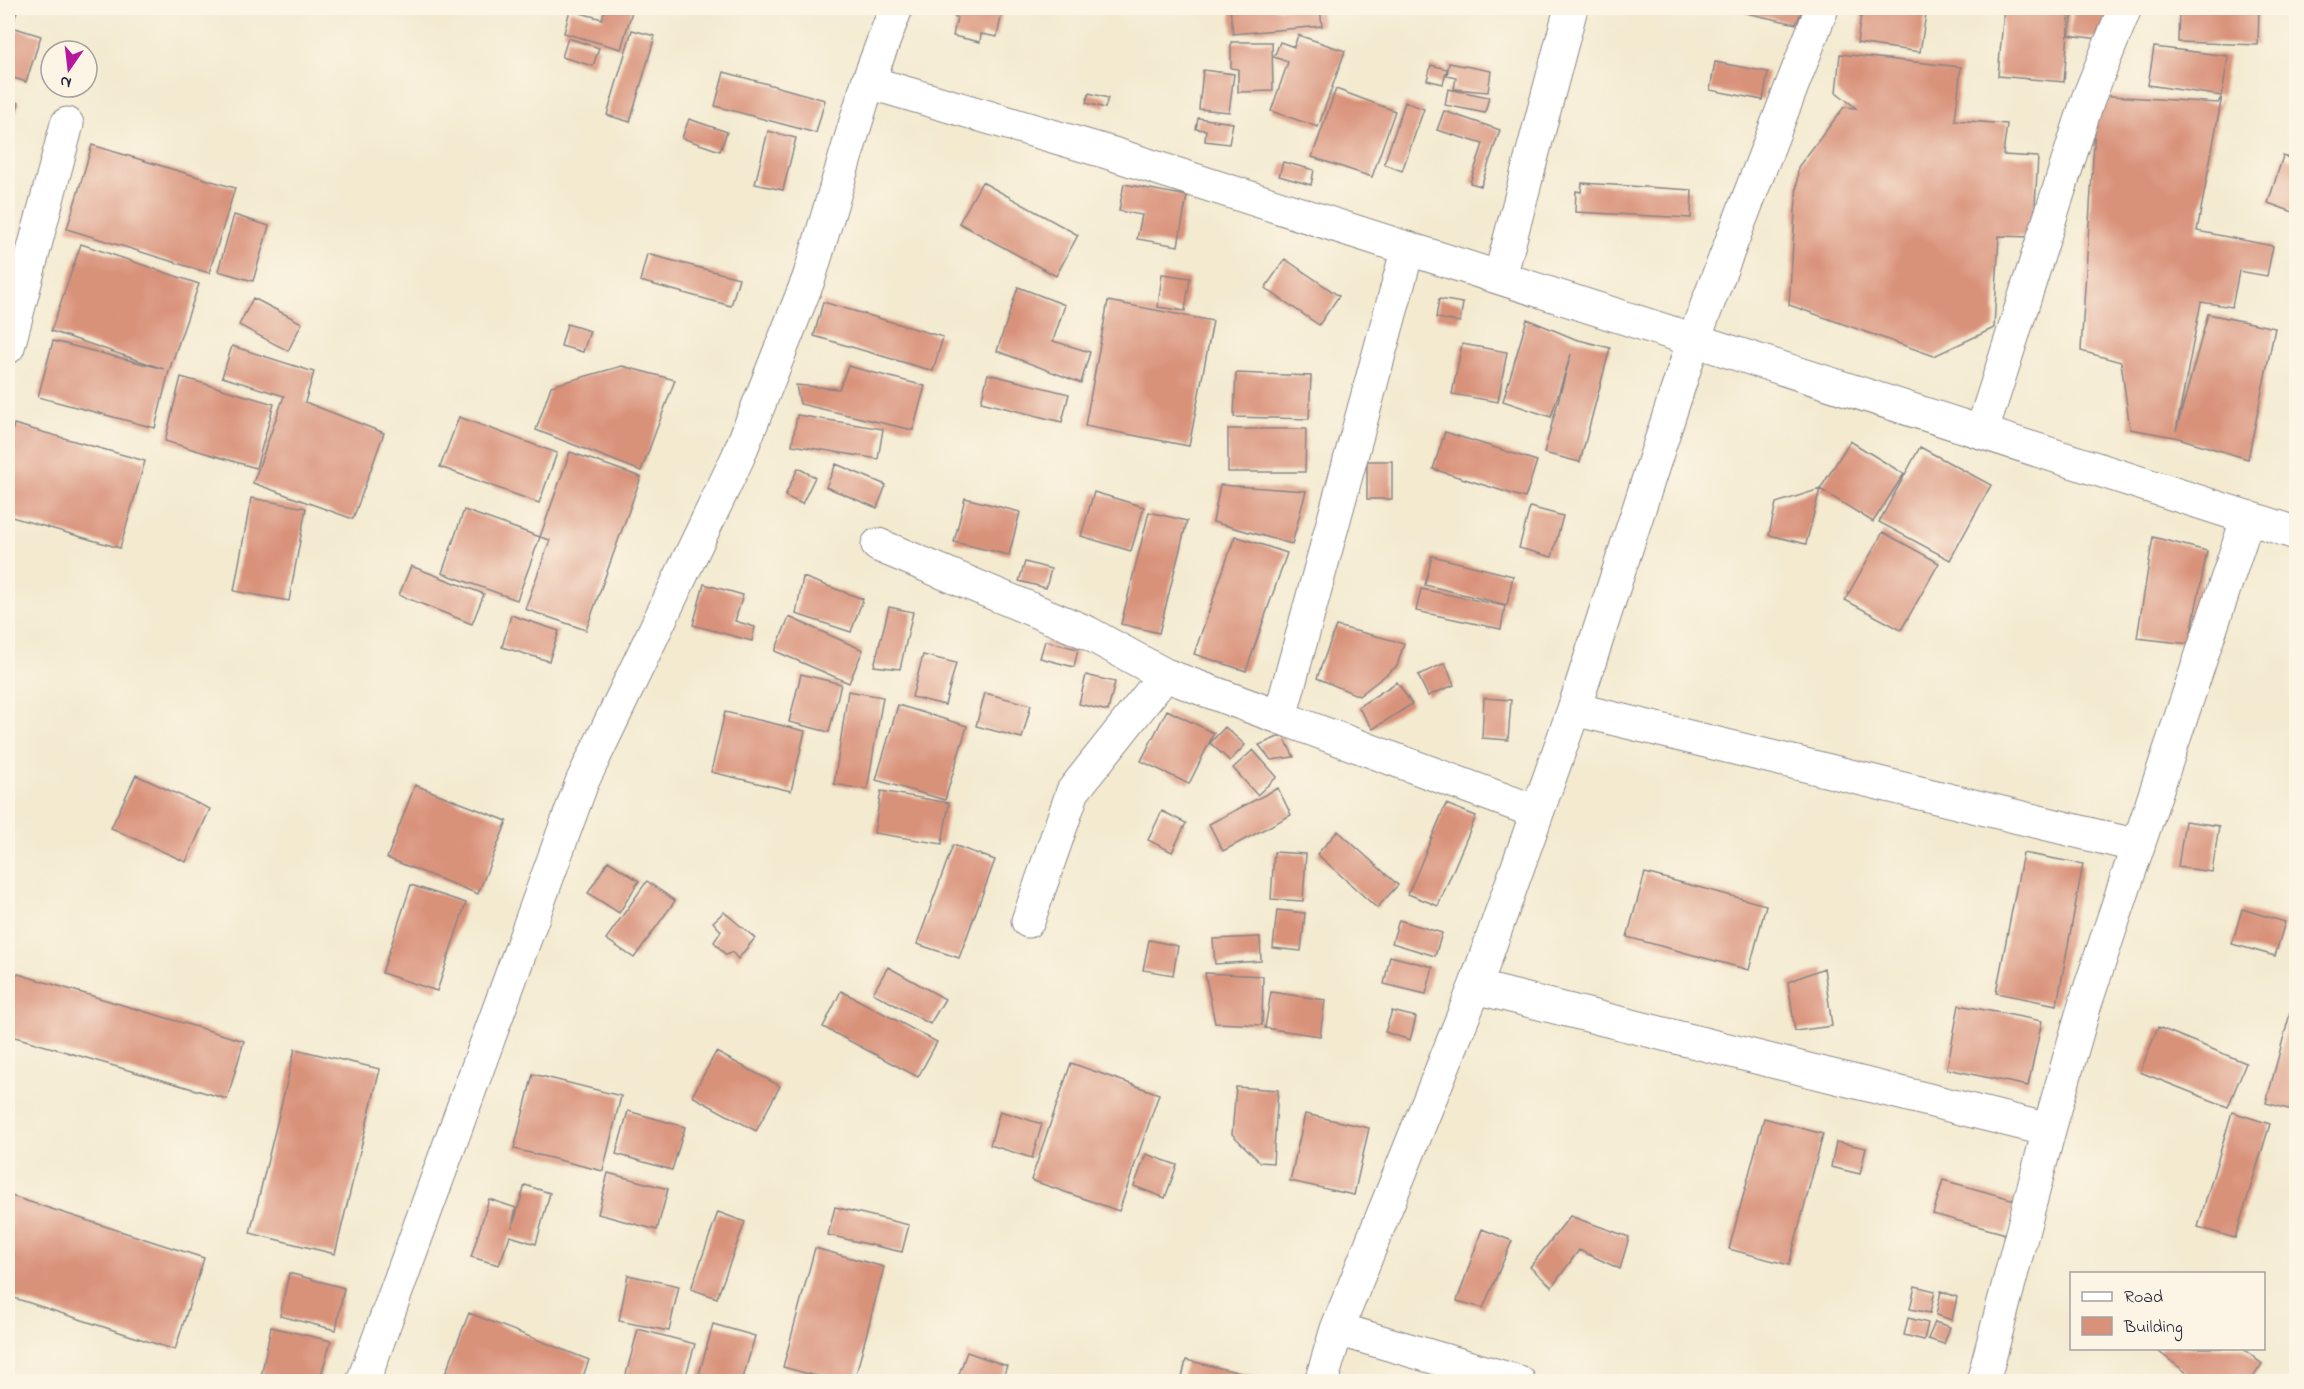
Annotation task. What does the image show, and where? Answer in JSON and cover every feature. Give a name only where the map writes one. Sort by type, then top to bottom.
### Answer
[{"type":"street","points":[[363,1382],[582,782],[738,457],[810,278],[868,82],[896,8]]},
{"type":"street","points":[[1500,277],[1571,8]]},
{"type":"street","points":[[1321,1382],[1337,1329],[1475,987],[1574,709],[1694,339],[1822,8]]},
{"type":"street","points":[[1982,431],[2088,99],[2126,8]]},
{"type":"street","points":[[868,82],[1110,153],[2296,533]]},
{"type":"street","points":[[8,347],[19,261],[67,124]]},
{"type":"street","points":[[1280,717],[1408,248]]},
{"type":"street","points":[[1983,1382],[2049,1130],[2085,1004],[2248,517]]},
{"type":"street","points":[[878,545],[1088,633],[1165,675],[1537,813]]},
{"type":"street","points":[[1028,921],[1073,791],[1165,675]]},
{"type":"street","points":[[1574,709],[2138,846]]},
{"type":"street","points":[[1475,987],[2049,1130]]},
{"type":"street","points":[[1337,1329],[1519,1382]]},
{"type":"building","points":[[8,8],[18,8],[12,27],[41,36],[26,82],[8,76]]},
{"type":"building","points":[[605,8],[633,8],[621,49],[564,33],[570,10],[602,19]]},
{"type":"building","points":[[941,8],[988,8],[988,10],[1002,13],[997,37],[981,34],[980,42],[953,36],[957,17],[940,13]]},
{"type":"building","points":[[1230,8],[1320,8],[1322,26],[1233,34]]},
{"type":"building","points":[[1749,8],[1803,8],[1796,24],[1746,13]]},
{"type":"building","points":[[1862,8],[1927,8],[1920,52],[1857,43]]},
{"type":"building","points":[[2004,8],[2070,8],[2064,82],[1998,76]]},
{"type":"building","points":[[2074,8],[2111,8],[2106,40],[2069,35]]},
{"type":"building","points":[[2179,8],[2259,8],[2258,45],[2178,42]]},
{"type":"building","points":[[632,30],[655,36],[630,122],[607,115]]},
{"type":"building","points":[[1298,35],[1345,51],[1318,127],[1271,111],[1288,62],[1274,57],[1280,42],[1294,47]]},
{"type":"building","points":[[568,38],[599,48],[593,66],[562,57]]},
{"type":"building","points":[[1231,42],[1272,42],[1273,91],[1238,92],[1238,69],[1231,68]]},
{"type":"building","points":[[2154,47],[2228,56],[2222,96],[2148,85]]},
{"type":"building","points":[[1840,54],[1961,67],[1955,120],[2007,124],[2003,155],[2038,157],[2033,237],[1999,236],[1994,328],[1934,356],[1789,305],[1798,167],[1844,107],[1856,108],[1836,92]]},
{"type":"building","points":[[1715,62],[1768,72],[1763,100],[1710,90]]},
{"type":"building","points":[[1449,63],[1491,71],[1488,92],[1454,89],[1456,78],[1447,76]]},
{"type":"building","points":[[1431,65],[1447,69],[1443,84],[1427,80]]},
{"type":"building","points":[[1203,70],[1234,74],[1229,112],[1199,109]]},
{"type":"building","points":[[724,72],[825,100],[816,133],[715,106]]},
{"type":"building","points":[[1336,89],[1395,111],[1372,177],[1312,157]]},
{"type":"building","points":[[1448,89],[1489,97],[1485,113],[1445,105]]},
{"type":"building","points":[[1089,93],[1108,98],[1105,108],[1086,103]]},
{"type":"building","points":[[2097,95],[2218,103],[2222,96],[2197,231],[2273,246],[2267,276],[2239,271],[2232,307],[2201,302],[2176,431],[2208,314],[2275,328],[2248,459],[2175,437],[2130,429],[2121,362],[2081,351]]},
{"type":"building","points":[[8,99],[19,103],[8,137]]},
{"type":"building","points":[[1405,102],[1424,109],[1402,171],[1384,164]]},
{"type":"building","points":[[1444,111],[1500,130],[1481,186],[1470,183],[1483,144],[1437,130]]},
{"type":"building","points":[[1198,118],[1233,123],[1229,144],[1205,141],[1206,130],[1196,129]]},
{"type":"building","points":[[689,119],[727,132],[720,151],[682,138]]},
{"type":"building","points":[[768,131],[796,138],[783,190],[755,184]]},
{"type":"building","points":[[92,145],[235,188],[209,273],[67,229]]},
{"type":"building","points":[[2283,156],[2296,161],[2296,213],[2268,203]]},
{"type":"building","points":[[1283,162],[1314,170],[1311,185],[1279,176]]},
{"type":"building","points":[[982,182],[1078,235],[1056,276],[959,223]]},
{"type":"building","points":[[1582,183],[1692,190],[1691,218],[1575,212],[1576,191],[1581,192]]},
{"type":"building","points":[[1124,184],[1187,196],[1178,246],[1137,239],[1142,215],[1119,211]]},
{"type":"building","points":[[234,215],[269,226],[253,281],[218,271]]},
{"type":"building","points":[[81,244],[199,284],[169,371],[155,428],[38,397],[53,341],[164,369],[51,331]]},
{"type":"building","points":[[647,254],[739,278],[731,306],[640,281]]},
{"type":"building","points":[[1285,259],[1339,296],[1319,325],[1265,288]]},
{"type":"building","points":[[1162,274],[1190,278],[1185,311],[1158,307]]},
{"type":"building","points":[[1018,287],[1065,305],[1053,341],[1090,352],[1081,383],[997,351]]},
{"type":"building","points":[[253,298],[302,323],[288,351],[239,325]]},
{"type":"building","points":[[1439,299],[1463,303],[1460,322],[1436,318]]},
{"type":"building","points":[[1108,301],[1213,321],[1189,446],[1085,426]]},
{"type":"building","points":[[823,302],[943,337],[933,371],[814,336]]},
{"type":"building","points":[[1527,319],[1575,339],[1610,348],[1580,462],[1544,453],[1571,354],[1551,417],[1503,401]]},
{"type":"building","points":[[567,324],[590,331],[583,352],[561,346]]},
{"type":"building","points":[[1462,344],[1507,352],[1498,402],[1452,394]]},
{"type":"building","points":[[232,346],[314,372],[305,402],[384,433],[353,519],[253,483],[284,396],[222,377]]},
{"type":"building","points":[[622,366],[675,380],[641,471],[536,430],[551,386]]},
{"type":"building","points":[[848,366],[925,386],[913,430],[800,404],[796,385],[839,389]]},
{"type":"building","points":[[1236,373],[1311,376],[1309,419],[1234,417]]},
{"type":"building","points":[[988,374],[1069,394],[1062,422],[981,402]]},
{"type":"building","points":[[181,377],[274,404],[256,468],[165,441]]},
{"type":"building","points":[[797,415],[883,429],[878,459],[792,445]]},
{"type":"building","points":[[459,417],[557,453],[539,503],[440,467]]},
{"type":"building","points":[[14,424],[145,461],[120,548],[8,516],[8,447]]},
{"type":"building","points":[[1228,429],[1306,429],[1305,472],[1228,472]]},
{"type":"building","points":[[1445,432],[1537,461],[1525,498],[1433,469]]},
{"type":"building","points":[[1850,441],[1904,474],[1873,522],[1820,489]]},
{"type":"building","points":[[1920,447],[1991,485],[1950,560],[1879,522]]},
{"type":"building","points":[[570,452],[641,477],[586,630],[525,609],[550,540],[540,537]]},
{"type":"building","points":[[1367,461],[1392,461],[1392,499],[1367,499]]},
{"type":"building","points":[[836,464],[886,485],[877,508],[826,487]]},
{"type":"building","points":[[798,468],[815,477],[802,504],[785,496]]},
{"type":"building","points":[[1220,485],[1306,491],[1292,544],[1213,522]]},
{"type":"building","points":[[1820,489],[1806,544],[1769,535],[1776,503]]},
{"type":"building","points":[[1094,492],[1144,507],[1131,551],[1081,536]]},
{"type":"building","points":[[251,498],[306,508],[289,601],[234,591]]},
{"type":"building","points":[[965,498],[1020,512],[1009,555],[954,542]]},
{"type":"building","points":[[1530,507],[1563,516],[1552,557],[1519,548]]},
{"type":"building","points":[[464,510],[540,537],[517,600],[442,573]]},
{"type":"building","points":[[1149,512],[1187,521],[1159,633],[1121,624]]},
{"type":"building","points":[[1883,532],[1939,563],[1901,630],[1845,600]]},
{"type":"building","points":[[1235,536],[1287,553],[1246,671],[1194,654]]},
{"type":"building","points":[[2153,537],[2207,551],[2189,644],[2137,638]]},
{"type":"building","points":[[1432,556],[1513,576],[1507,605],[1425,585]]},
{"type":"building","points":[[1025,562],[1051,569],[1046,588],[1019,581]]},
{"type":"building","points":[[411,566],[484,594],[472,624],[399,595]]},
{"type":"building","points":[[803,577],[863,599],[851,632],[796,614]]},
{"type":"building","points":[[704,584],[743,595],[735,621],[755,627],[752,641],[693,625]]},
{"type":"building","points":[[1421,589],[1505,606],[1501,629],[1416,611]]},
{"type":"building","points":[[889,607],[913,612],[900,669],[874,666]]},
{"type":"building","points":[[511,615],[559,631],[549,661],[502,647]]},
{"type":"building","points":[[789,617],[863,650],[849,683],[775,651]]},
{"type":"building","points":[[1336,626],[1404,643],[1397,666],[1359,696],[1317,678]]},
{"type":"building","points":[[1045,641],[1078,649],[1074,667],[1040,658]]},
{"type":"building","points":[[923,655],[956,663],[945,705],[912,697]]},
{"type":"building","points":[[1445,663],[1454,685],[1428,696],[1418,675]]},
{"type":"building","points":[[801,674],[841,684],[829,732],[789,722]]},
{"type":"building","points":[[1086,675],[1115,682],[1108,711],[1079,704]]},
{"type":"building","points":[[1397,682],[1412,704],[1373,729],[1358,707]]},
{"type":"building","points":[[848,691],[883,697],[867,790],[834,784]]},
{"type":"building","points":[[985,693],[1031,705],[1022,738],[976,726]]},
{"type":"building","points":[[1484,698],[1511,700],[1508,740],[1482,738]]},
{"type":"building","points":[[898,705],[967,726],[945,800],[876,780]]},
{"type":"building","points":[[1167,710],[1214,733],[1189,784],[1141,761]]},
{"type":"building","points":[[725,712],[805,731],[791,791],[711,772]]},
{"type":"building","points":[[1225,727],[1245,745],[1230,761],[1210,743]]},
{"type":"building","points":[[1283,735],[1294,757],[1271,760],[1259,745]]},
{"type":"building","points":[[1253,750],[1277,777],[1257,795],[1233,768]]},
{"type":"building","points":[[136,775],[210,809],[186,862],[111,828]]},
{"type":"building","points":[[415,785],[507,821],[478,894],[387,858]]},
{"type":"building","points":[[1278,788],[1291,815],[1223,851],[1209,824]]},
{"type":"building","points":[[881,791],[949,803],[942,844],[874,833]]},
{"type":"building","points":[[1446,804],[1476,816],[1438,906],[1408,894]]},
{"type":"building","points":[[1162,811],[1186,823],[1172,852],[1148,840]]},
{"type":"building","points":[[2185,821],[2219,826],[2212,872],[2178,867]]},
{"type":"building","points":[[1338,831],[1398,885],[1377,908],[1317,854]]},
{"type":"building","points":[[953,845],[995,860],[959,958],[917,944]]},
{"type":"building","points":[[1274,852],[1306,854],[1303,901],[1271,899]]},
{"type":"building","points":[[2023,853],[2083,864],[2057,1005],[1996,993]]},
{"type":"building","points":[[608,861],[639,881],[619,913],[588,893]]},
{"type":"building","points":[[1645,873],[1766,905],[1749,970],[1627,937]]},
{"type":"building","points":[[647,881],[675,901],[634,958],[606,939]]},
{"type":"building","points":[[411,885],[466,903],[437,991],[382,973]]},
{"type":"building","points":[[2242,909],[2285,922],[2275,956],[2232,944]]},
{"type":"building","points":[[1277,910],[1305,913],[1301,951],[1273,948]]},
{"type":"building","points":[[724,912],[755,938],[738,959],[732,952],[726,955],[714,942],[721,931],[713,922]]},
{"type":"building","points":[[1399,920],[1442,933],[1435,956],[1392,943]]},
{"type":"building","points":[[1260,937],[1261,961],[1215,964],[1213,939]]},
{"type":"building","points":[[1149,940],[1178,946],[1173,975],[1143,970]]},
{"type":"building","points":[[1390,956],[1433,967],[1426,994],[1384,984]]},
{"type":"building","points":[[888,967],[945,999],[930,1024],[873,993]]},
{"type":"building","points":[[1824,968],[1832,1026],[1795,1031],[1788,982]]},
{"type":"building","points":[[8,971],[244,1041],[227,1099],[8,1035]]},
{"type":"building","points":[[1205,973],[1263,976],[1262,1025],[1215,1023]]},
{"type":"building","points":[[841,991],[937,1042],[918,1077],[823,1027]]},
{"type":"building","points":[[1271,992],[1325,1000],[1320,1036],[1265,1028]]},
{"type":"building","points":[[2293,1002],[2296,1003],[2296,1111],[2266,1103]]},
{"type":"building","points":[[1959,1005],[2042,1021],[2028,1086],[1947,1069]]},
{"type":"building","points":[[1392,1011],[1416,1017],[1410,1040],[1385,1032]]},
{"type":"building","points":[[2158,1027],[2246,1063],[2228,1107],[2140,1072]]},
{"type":"building","points":[[295,1049],[380,1069],[335,1254],[250,1233]]},
{"type":"building","points":[[716,1052],[780,1086],[756,1131],[692,1096]]},
{"type":"building","points":[[1071,1063],[1159,1094],[1119,1211],[1031,1180]]},
{"type":"building","points":[[533,1074],[621,1096],[603,1171],[514,1149]]},
{"type":"building","points":[[1236,1087],[1278,1090],[1273,1163],[1260,1162],[1232,1134]]},
{"type":"building","points":[[628,1111],[685,1127],[672,1170],[616,1154]]},
{"type":"building","points":[[1000,1111],[1042,1124],[1032,1158],[990,1145]]},
{"type":"building","points":[[2232,1112],[2270,1124],[2235,1238],[2198,1227]]},
{"type":"building","points":[[1305,1114],[1369,1128],[1354,1195],[1290,1181]]},
{"type":"building","points":[[1764,1118],[1823,1134],[1789,1265],[1729,1249]]},
{"type":"building","points":[[1836,1142],[1866,1148],[1860,1174],[1831,1167]]},
{"type":"building","points":[[1146,1154],[1177,1165],[1165,1198],[1134,1186]]},
{"type":"building","points":[[608,1173],[668,1189],[657,1230],[598,1214]]},
{"type":"building","points":[[1943,1180],[2015,1200],[2006,1234],[1933,1214]]},
{"type":"building","points":[[525,1185],[550,1193],[536,1244],[510,1236],[499,1265],[471,1257],[489,1199],[516,1208],[512,1228]]},
{"type":"building","points":[[8,1195],[204,1258],[175,1350],[8,1296]]},
{"type":"building","points":[[835,1207],[909,1225],[902,1252],[828,1235]]},
{"type":"building","points":[[718,1212],[745,1222],[717,1298],[691,1289]]},
{"type":"building","points":[[1570,1216],[1629,1237],[1620,1269],[1579,1250],[1552,1287],[1530,1267]]},
{"type":"building","points":[[1482,1229],[1512,1241],[1483,1308],[1457,1301]]},
{"type":"building","points":[[815,1248],[884,1267],[854,1382],[838,1382],[783,1367]]},
{"type":"building","points":[[289,1273],[344,1288],[336,1330],[280,1316]]},
{"type":"building","points":[[628,1275],[679,1286],[669,1331],[619,1321]]},
{"type":"building","points":[[1915,1286],[1935,1291],[1930,1313],[1910,1309]]},
{"type":"building","points":[[1941,1291],[1957,1297],[1952,1320],[1936,1315]]},
{"type":"building","points":[[469,1313],[589,1360],[581,1382],[442,1382]]},
{"type":"building","points":[[1908,1318],[1928,1323],[1924,1340],[1904,1335]]},
{"type":"building","points":[[1935,1322],[1950,1327],[1944,1344],[1928,1339]]},
{"type":"building","points":[[713,1324],[755,1336],[742,1382],[697,1382]]},
{"type":"building","points":[[271,1327],[331,1341],[319,1382],[260,1382]]},
{"type":"building","points":[[638,1329],[695,1344],[684,1382],[624,1382]]},
{"type":"building","points":[[2160,1350],[2244,1350],[2262,1364],[2250,1382],[2199,1382],[2159,1352]]},
{"type":"building","points":[[967,1352],[1007,1366],[1001,1382],[956,1382]]},
{"type":"building","points":[[1186,1360],[1275,1381],[1275,1382],[1181,1382]]}]
